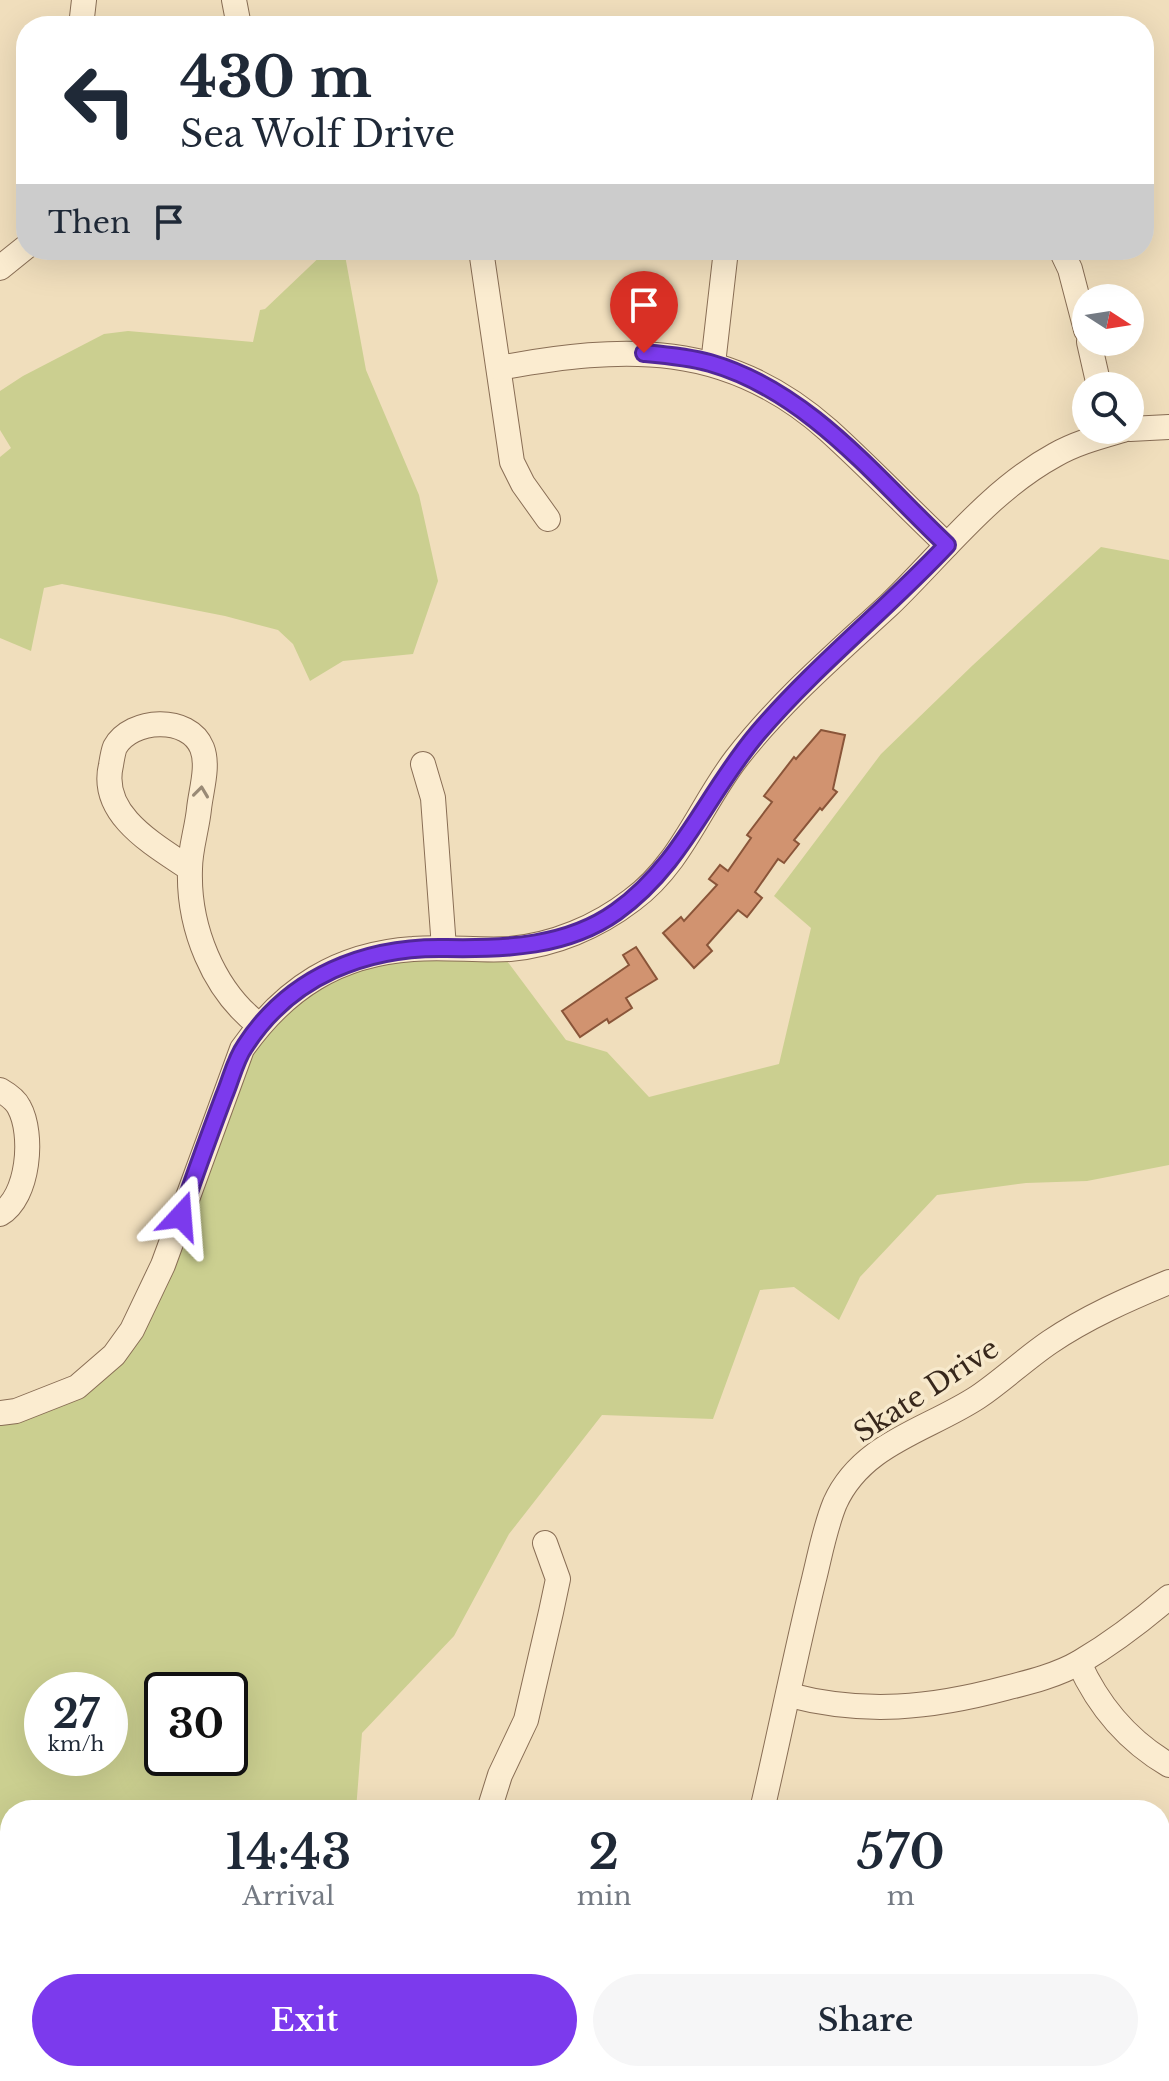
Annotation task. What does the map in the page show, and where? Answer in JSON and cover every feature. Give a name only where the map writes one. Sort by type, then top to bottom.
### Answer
[{"type":"street","points":[[0,268],[16,255]]},
{"type":"street","points":[[483,260],[512,462],[523,484],[548,519]]},
{"type":"street","points":[[713,364],[725,260]]},
{"type":"street","points":[[1066,260],[1074,284]]},
{"type":"street","points":[[499,368],[605,353],[644,353],[713,364],[775,391],[810,415],[947,545]]},
{"type":"street","points":[[1144,428],[1169,427]]},
{"type":"street","points":[[0,1413],[16,1411],[77,1387],[114,1355],[132,1330],[163,1265],[242,1049],[278,1005],[301,987],[344,964],[380,953],[444,948],[512,948],[571,935],[612,915],[636,897],[679,850],[734,761],[793,695],[947,545],[1030,470],[1077,444]]},
{"type":"street","points":[[190,869],[127,823],[115,802],[109,774],[115,747],[125,735],[146,725],[162,723],[176,727],[187,732],[201,746],[205,764],[190,869],[196,921],[203,946],[233,1003],[259,1025]]},
{"type":"street","points":[[423,764],[433,798],[444,948]]},
{"type":"street","points":[[0,1090],[18,1104],[26,1127],[27,1147],[23,1180],[6,1211],[0,1214]]},
{"type":"street","name":"Skate Drive","points":[[764,1800],[828,1524],[835,1502],[861,1467],[896,1440],[975,1400],[1071,1328],[1125,1300],[1169,1282]]},
{"type":"street","points":[[492,1800],[500,1775],[526,1720],[558,1579],[545,1543]]},
{"type":"street","points":[[789,1695],[846,1707],[935,1705],[1021,1684],[1079,1663],[1169,1597]]},
{"type":"street","points":[[1079,1663],[1088,1683],[1114,1720],[1155,1757],[1169,1765]]},
{"type":"green space","points":[[316,260],[346,260],[366,370],[419,495],[438,581],[413,654],[343,661],[310,681],[293,644],[278,630],[225,616],[62,584],[44,588],[31,651],[0,638],[0,457],[11,448],[0,430],[0,391],[104,334],[128,331],[253,342],[260,310],[265,309]]},
{"type":"green space","points":[[1101,547],[1169,560],[1169,1165],[1087,1181],[1026,1183],[937,1195],[860,1277],[839,1320],[794,1287],[760,1290],[713,1419],[602,1415],[509,1534],[454,1636],[362,1733],[357,1800],[0,1800],[0,1422],[122,1360],[251,1053],[273,1025],[312,991],[363,969],[417,960],[504,957],[566,1040],[607,1052],[649,1097],[779,1064],[811,928],[774,896],[881,754]]},
{"type":"building","points":[[821,730],[845,735],[833,789],[837,792],[794,840],[799,844],[784,863],[778,859],[755,892],[762,898],[747,917],[738,910],[707,945],[712,951],[694,968],[663,933],[681,917],[684,921],[717,885],[709,879],[720,865],[728,871],[751,838],[747,835],[772,802],[764,796],[794,757],[796,759]]},
{"type":"building","points":[[636,947],[657,979],[626,998],[632,1008],[609,1023],[607,1019],[580,1037],[562,1011],[629,965],[623,955]]},
{"type":"route","points":[[181,1216],[242,1049],[278,1005],[324,972],[354,960],[412,949],[512,948],[571,935],[612,915],[636,897],[679,850],[734,761],[761,730],[947,545],[827,429],[775,391],[713,364],[644,353]]}]
